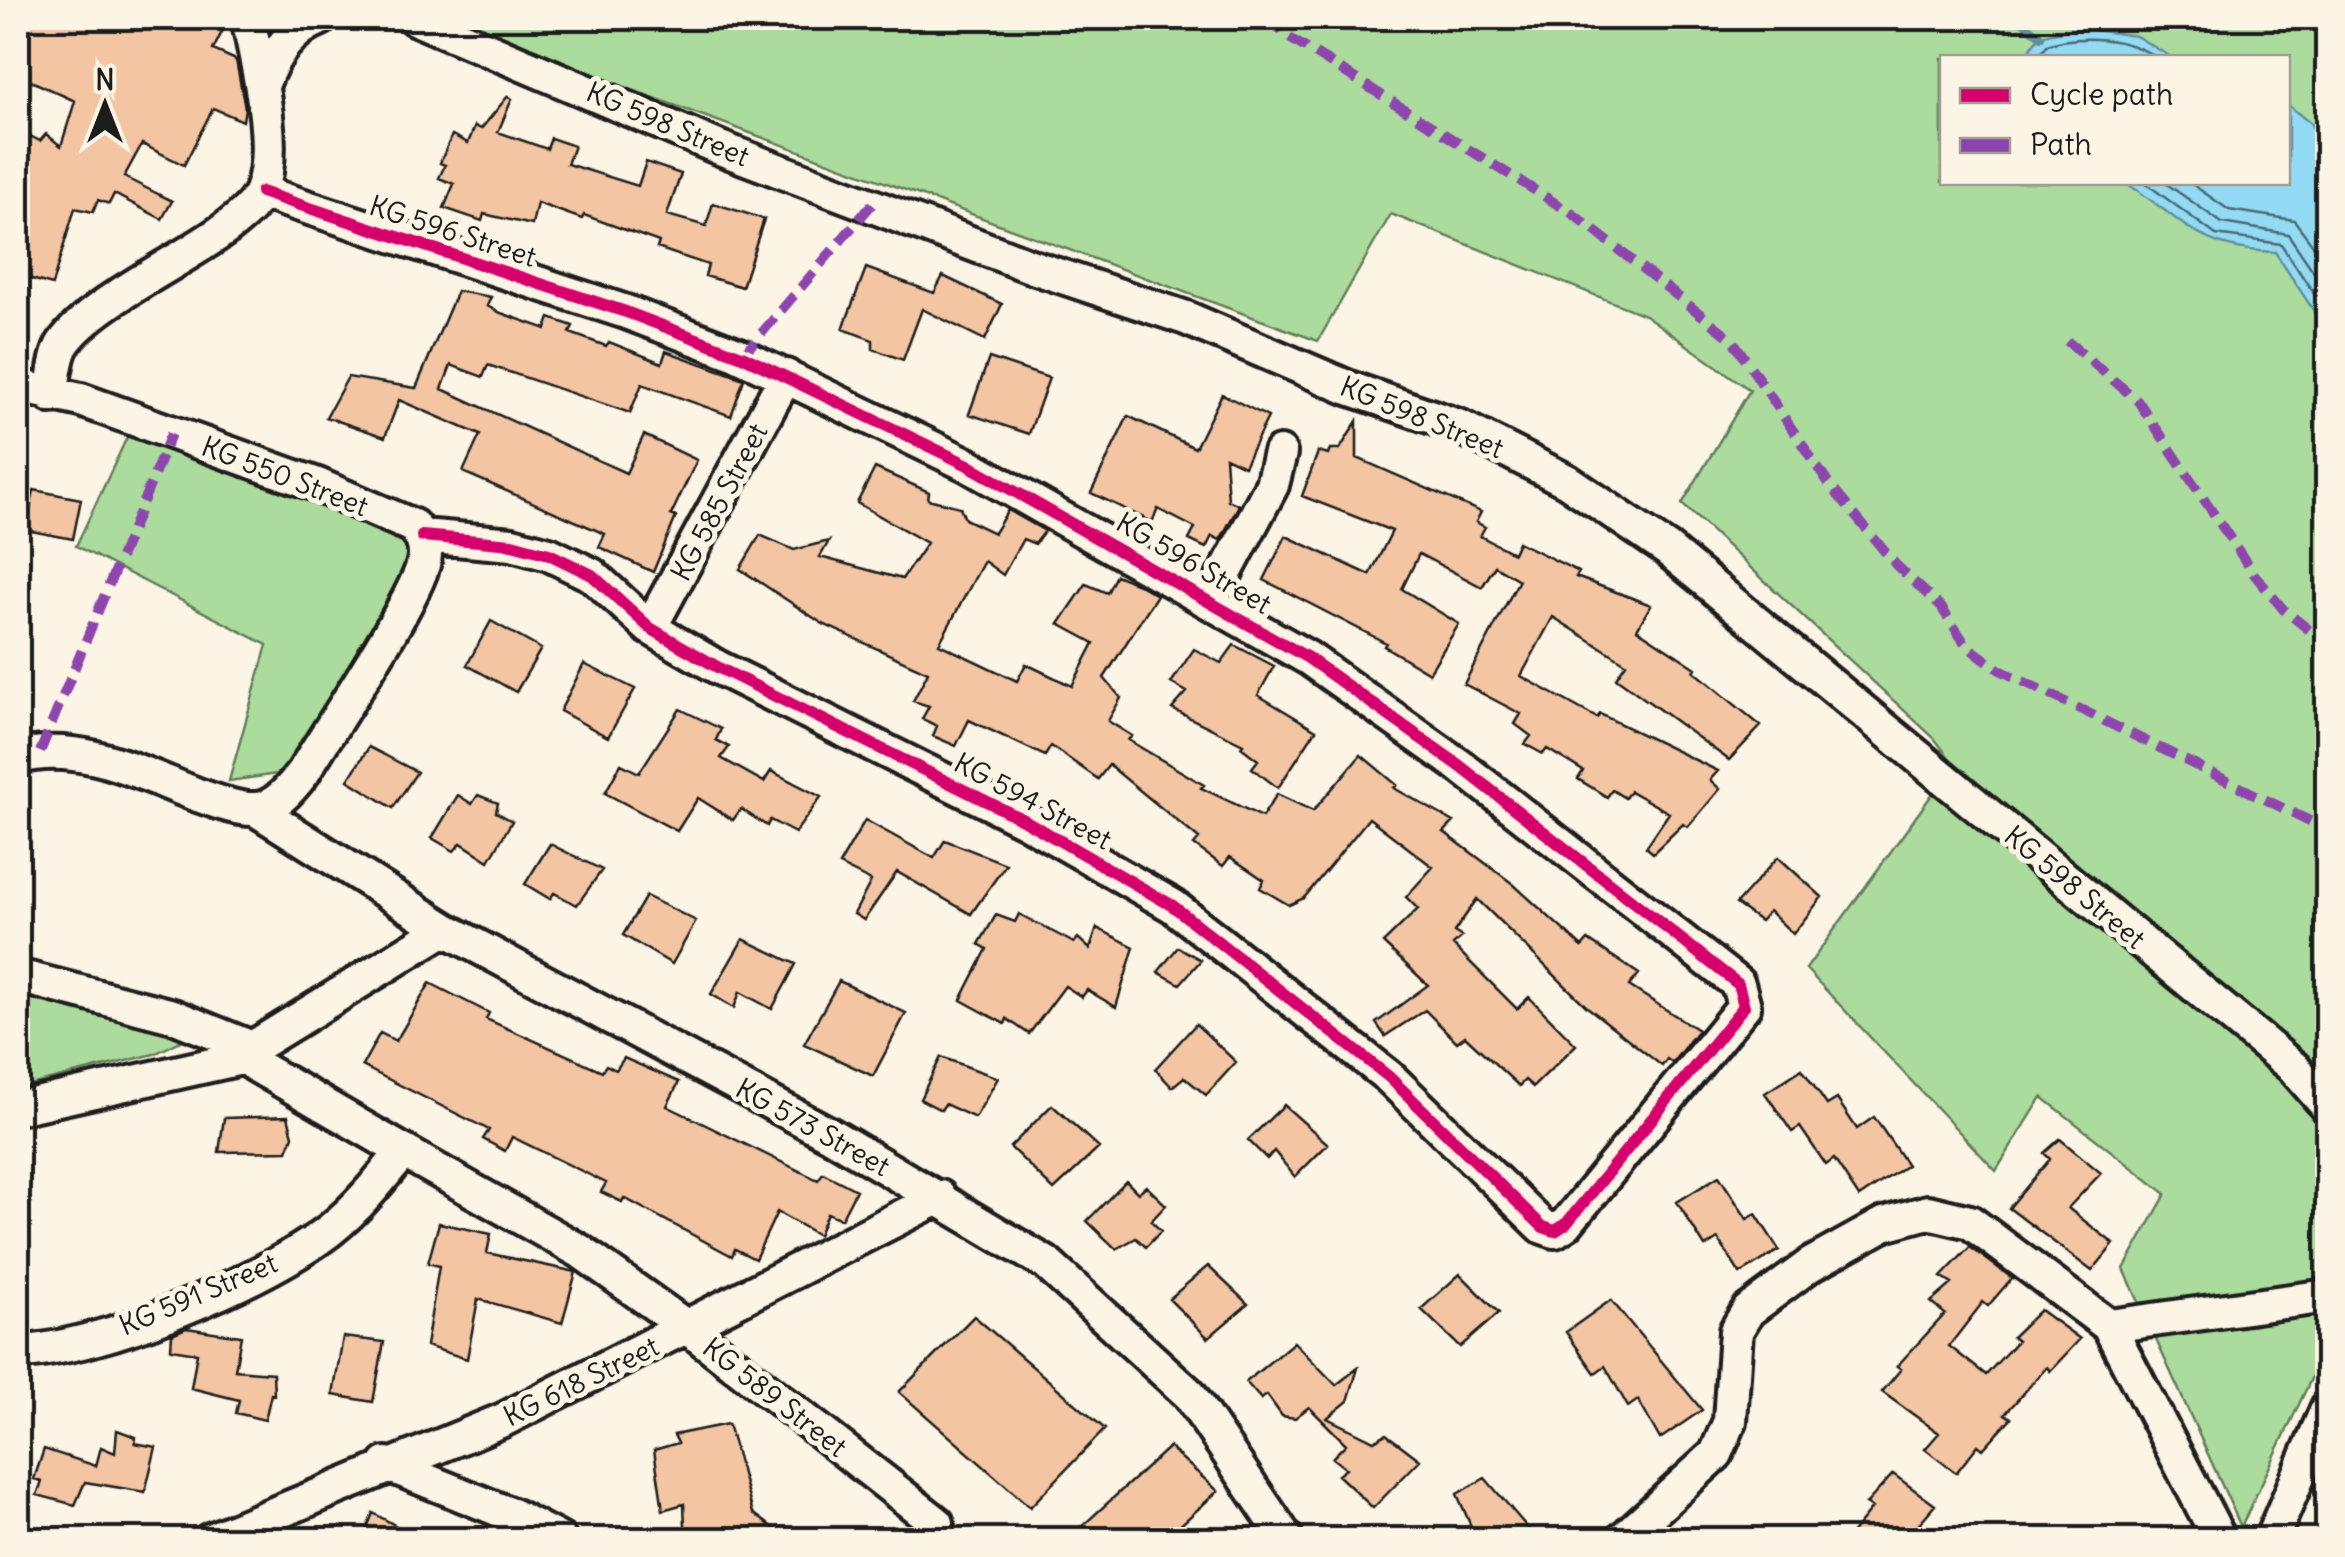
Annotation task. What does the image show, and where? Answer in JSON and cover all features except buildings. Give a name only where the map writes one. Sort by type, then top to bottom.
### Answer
[{"type":"street","points":[[51,396],[61,347],[82,322],[237,218],[261,192],[266,144],[262,86],[248,18]]},
{"type":"street","points":[[262,86],[270,62],[290,37],[321,18]]},
{"type":"street","name":"KG 598 Street","points":[[414,18],[720,148],[1033,267],[1186,318],[1349,388],[1461,427],[1567,481],[1682,562],[2294,1068],[2328,1107]]},
{"type":"street","name":"KG 596 Street","points":[[261,192],[626,312],[786,376],[968,465],[1308,658],[1460,766],[1738,984],[1744,1006],[1566,1224],[1554,1232]]},
{"type":"street","name":"KG 585 Street","points":[[650,628],[786,376]]},
{"type":"street","name":"KG 550 Street","points":[[18,386],[81,400],[315,484],[398,518],[422,536]]},
{"type":"street","points":[[1211,600],[1272,486],[1280,453]]},
{"type":"street","points":[[25,750],[81,753],[213,800],[257,810],[284,796],[303,773],[407,601],[421,572],[422,536]]},
{"type":"street","name":"KG 594 Street","points":[[422,536],[512,544],[549,554],[592,574],[650,628],[719,668],[1024,820],[1173,906],[1388,1077],[1542,1227],[1554,1232]]},
{"type":"street","name":"KG 573 Street","points":[[257,810],[445,930],[940,1197],[1046,1263],[1189,1394],[1288,1540]]},
{"type":"street","points":[[18,1108],[252,1052],[445,930]]},
{"type":"street","points":[[18,976],[173,1016],[252,1052]]},
{"type":"street","points":[[252,1052],[254,1065],[403,1152]]},
{"type":"street","name":"KG 589 Street","points":[[403,1152],[580,1251],[688,1328],[938,1524]]},
{"type":"street","name":"KG 591 Street","points":[[18,1352],[37,1351],[139,1323],[252,1277],[326,1232],[363,1202],[403,1152]]},
{"type":"street","name":"KG 618 Street","points":[[210,1540],[386,1464],[503,1420],[940,1197]]},
{"type":"street","points":[[1622,1540],[1716,1454],[1725,1438],[1732,1352],[1736,1331],[1748,1311],[1810,1265],[1884,1224],[1928,1212],[1970,1222],[2108,1326],[2220,1540]]},
{"type":"street","points":[[2108,1326],[2328,1296]]},
{"type":"street","points":[[2271,1540],[2328,1407]]},
{"type":"street","points":[[386,1464],[512,1515],[560,1540]]},
{"type":"green space","points":[[2327,18],[2327,1345],[2241,1527],[2124,1269],[2166,1194],[2042,1097],[1996,1171],[1806,969],[1954,764],[1934,738],[1682,504],[1750,390],[1645,315],[1391,214],[1318,341],[439,19]]},
{"type":"green space","points":[[193,432],[422,523],[433,561],[304,770],[229,781],[267,645],[76,546],[129,433],[154,446]]},
{"type":"green space","points":[[18,974],[201,1031],[154,1054],[18,1088]]},
{"type":"water","points":[[2087,29],[2136,36],[2168,55],[2029,55],[2042,36]]},
{"type":"water","points":[[2290,107],[2310,123],[2327,147],[2327,331],[2275,252],[2227,245],[2179,221],[2129,185],[2290,185]]},
{"type":"waterway","points":[[2018,18],[2041,37]]},
{"type":"marked path","points":[[1267,18],[1288,37],[1573,214],[1732,339],[1828,483],[1896,565],[1941,607],[1966,645],[2000,670],[2328,830]]},
{"type":"marked path","points":[[742,356],[873,203]]},
{"type":"marked path","points":[[2067,341],[2138,401],[2254,574],[2283,609],[2328,645]]},
{"type":"marked path","points":[[40,752],[171,434]]},
{"type":"cycle path","points":[[261,192],[626,312],[742,356],[968,465],[1308,658],[1460,766],[1738,984],[1744,1006],[1566,1224],[1555,1231],[1543,1227],[1389,1077],[1173,906],[1024,820],[719,668],[650,628],[592,575],[549,554],[512,544],[422,536]]}]
